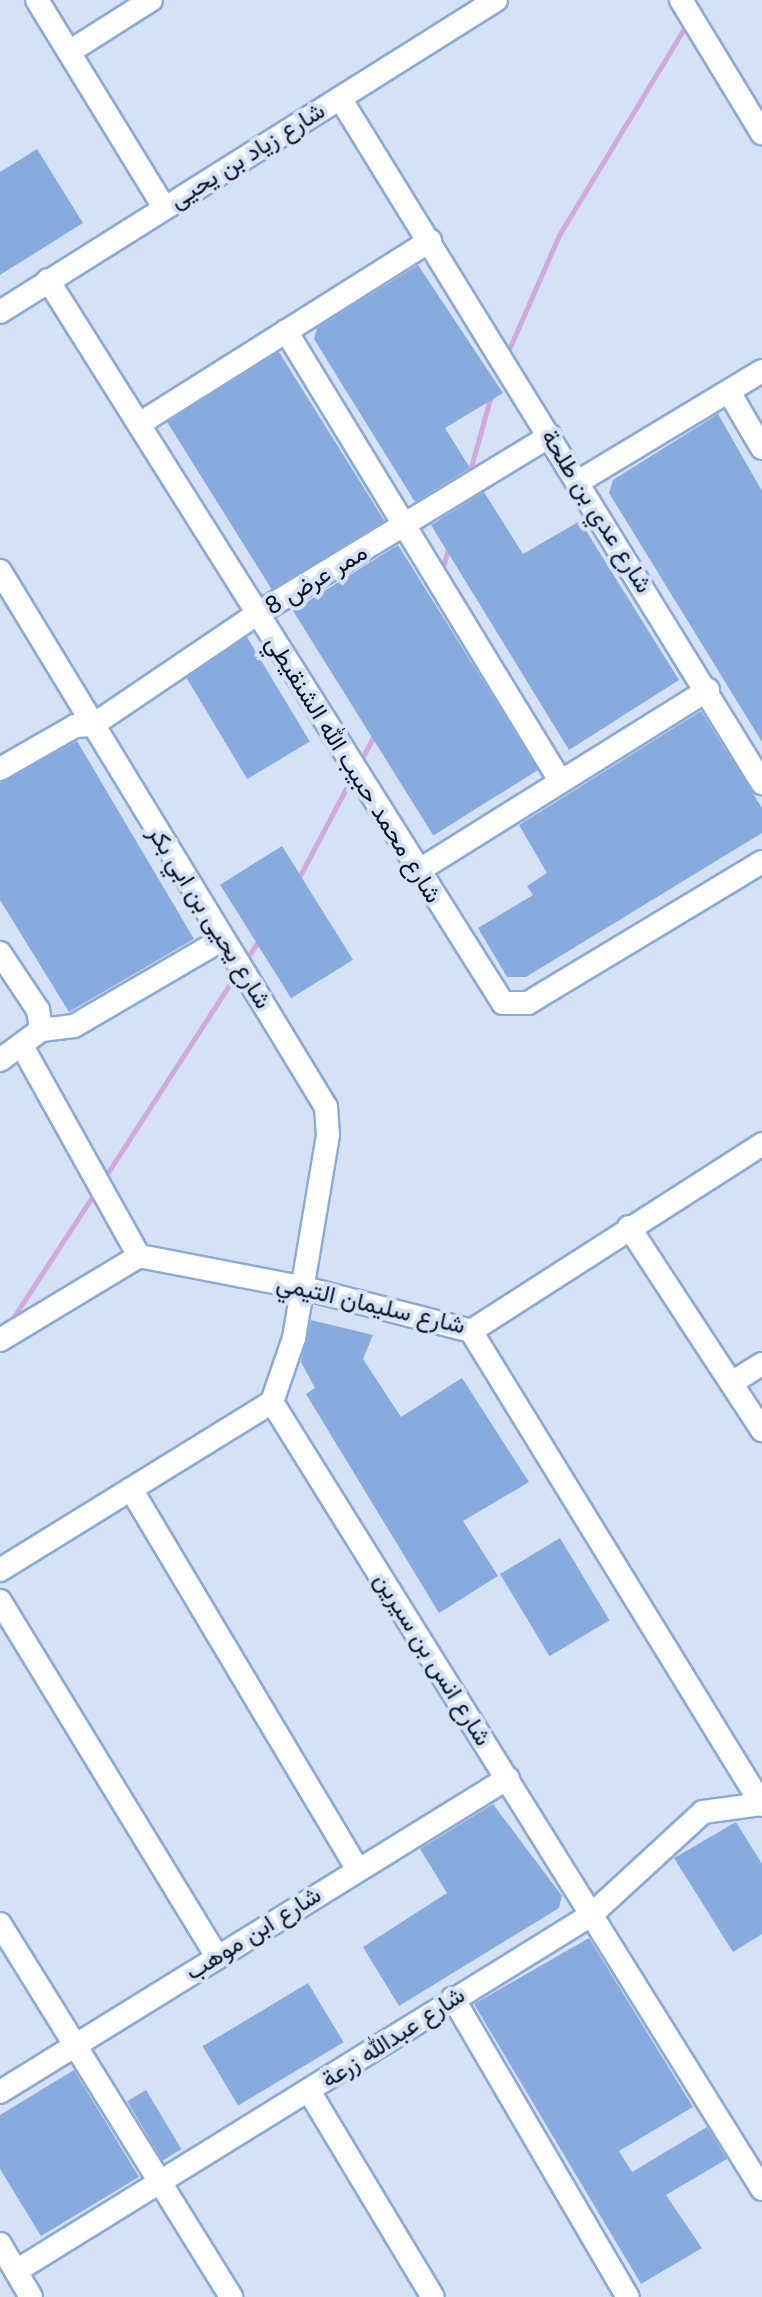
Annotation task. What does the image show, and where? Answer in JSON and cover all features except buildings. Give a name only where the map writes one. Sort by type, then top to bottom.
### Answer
[{"type":"street","points":[[37,0],[163,206]]},
{"type":"street","points":[[69,52],[151,0]]},
{"type":"street","name":"شارع زياد بن يحيى","points":[[0,312],[163,206],[496,0]]},
{"type":"street","points":[[681,0],[762,133]]},
{"type":"street","name":"شارع عدي بن طلحة","points":[[340,98],[708,690],[762,783]]},
{"type":"street","points":[[139,424],[430,241]]},
{"type":"street","name":"شارع محمد حبيب الله الشنقيطي","points":[[48,280],[503,1003],[528,1003],[762,862]]},
{"type":"street","points":[[286,331],[559,779]]},
{"type":"street","points":[[578,482],[762,371]]},
{"type":"street","points":[[729,392],[762,448]]},
{"type":"street","name":"ممر عرض 8","points":[[0,769],[75,726],[93,725],[257,614],[550,436]]},
{"type":"street","name":"شارع يحيى بن ابي بكر","points":[[0,571],[221,940],[326,1107],[328,1135],[300,1287],[272,1402]]},
{"type":"street","points":[[418,871],[559,779],[708,690]]},
{"type":"street","points":[[0,1060],[41,1030],[74,1026],[221,940]]},
{"type":"street","points":[[0,953],[38,1010],[41,1030]]},
{"type":"street","points":[[1,1336],[139,1256],[22,1046]]},
{"type":"street","name":"شارع سليمان التيمي","points":[[139,1256],[300,1287],[471,1331],[762,1144]]},
{"type":"street","points":[[629,1227],[762,1430]]},
{"type":"street","points":[[471,1331],[762,1805]]},
{"type":"street","points":[[733,1382],[762,1364]]},
{"type":"street","points":[[0,1570],[272,1402]]},
{"type":"street","name":"شارع انس بن سيرين","points":[[272,1402],[762,2189]]},
{"type":"street","points":[[131,1489],[357,1868]]},
{"type":"street","points":[[0,1601],[216,1955]]},
{"type":"street","name":"شارع ابن موهب","points":[[0,2092],[216,1955],[508,1778]]},
{"type":"street","name":"شارع عبدالله زرعة","points":[[16,2271],[591,1915],[703,1812],[762,1805]]},
{"type":"street","points":[[0,1924],[231,2297]]},
{"type":"street","points":[[453,1998],[628,2297]]},
{"type":"street","points":[[309,2091],[433,2297]]},
{"type":"street","points":[[0,2244],[31,2297]]},
{"type":"waterway","points":[[506,356],[559,235],[686,25]]},
{"type":"waterway","points":[[468,478],[491,395]]},
{"type":"waterway","points":[[442,570],[449,545]]},
{"type":"waterway","points":[[359,764],[373,738]]},
{"type":"waterway","points":[[297,881],[352,777]]},
{"type":"waterway","points":[[245,961],[259,940]]},
{"type":"waterway","points":[[103,1180],[237,973]]},
{"type":"waterway","points":[[9,1324],[96,1191]]}]
